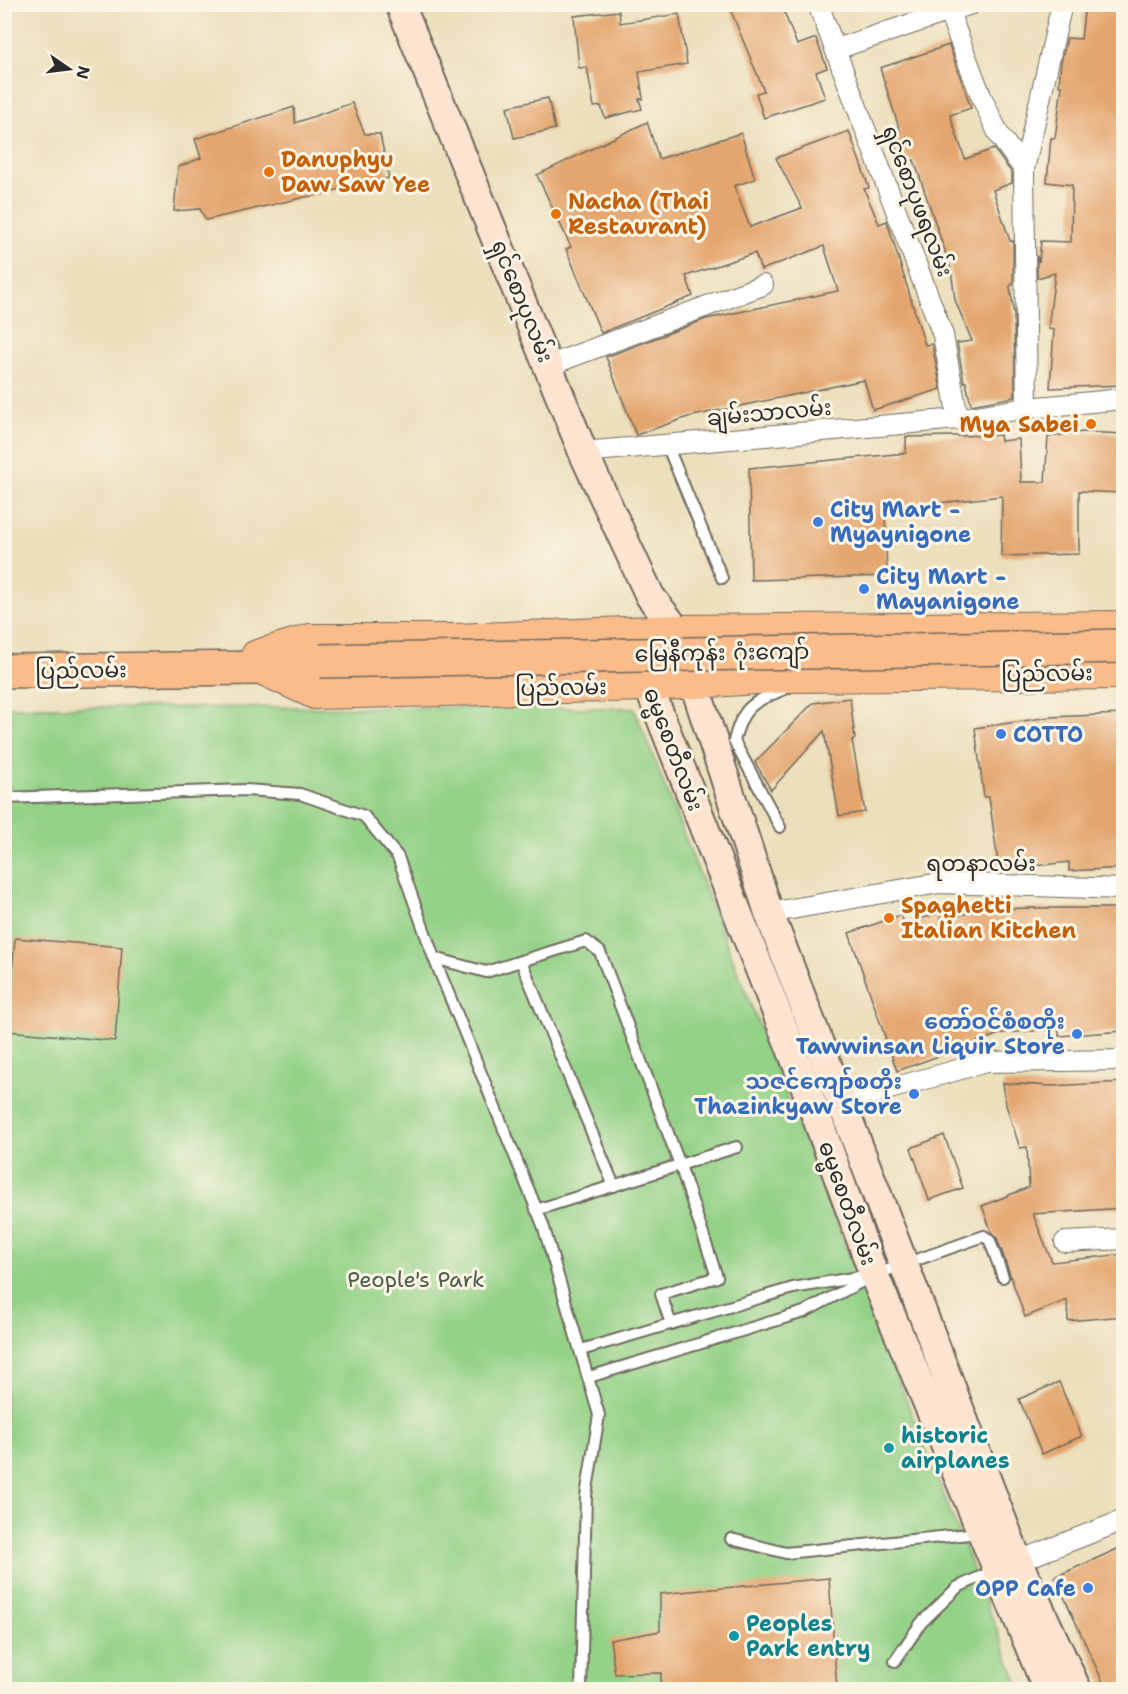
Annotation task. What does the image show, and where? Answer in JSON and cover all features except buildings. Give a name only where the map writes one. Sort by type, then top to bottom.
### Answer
[{"type":"highway","name":"မြေနီကုန်း ဂုံးကျော်","points":[[259,662],[1124,646]]},
{"type":"highway","name":"ပြည်လမ်း","points":[[4,648],[259,662]]},
{"type":"highway","name":"ပြည်လမ်း","points":[[4,671],[259,662]]},
{"type":"main road","name":"ရှင်စောပုလမ်း","points":[[400,4],[550,365],[583,452],[650,596]]},
{"type":"main road","name":"ဓမ္မစေတီလမ်း","points":[[650,596],[677,631],[691,681],[769,913],[904,1263],[1048,1689]]},
{"type":"main road","name":"ဓမ္မစေတီလမ်း","points":[[650,596],[644,633],[648,685],[801,1074],[874,1275],[982,1532],[1007,1565],[1077,1689]]},
{"type":"main road","name":"ပြည်လမ်း","points":[[259,662],[310,640],[455,640],[677,631],[1124,627]]},
{"type":"main road","name":"ပြည်လမ်း","points":[[259,662],[315,693],[648,685],[790,676],[1124,673]]},
{"type":"street","name":"ရှင်စောပုဖရလမ်း","points":[[818,4],[943,334],[958,419]]},
{"type":"street","points":[[836,50],[971,4]]},
{"type":"street","points":[[1027,408],[1024,169],[1062,4]]},
{"type":"street","points":[[949,12],[981,96],[999,135],[1024,169]]},
{"type":"street","points":[[550,365],[763,285]]},
{"type":"street","name":"ချမ်းသာလမ်း","points":[[583,452],[958,419],[1027,408],[1124,399]]},
{"type":"street","name":"ရတနာလမ်း","points":[[769,913],[939,883],[1124,889]]},
{"type":"street","points":[[843,1101],[986,1062],[1124,1060]]},
{"type":"street","points":[[1065,1242],[1124,1239]]},
{"type":"street","points":[[1007,1565],[1124,1520]]},
{"type":"lane","points":[[667,445],[722,578]]},
{"type":"lane","points":[[780,827],[734,741],[740,718],[760,699],[789,688],[792,681],[790,676]]},
{"type":"lane","points":[[4,798],[246,790],[300,794],[364,816],[398,857],[434,958],[536,1210],[581,1350],[599,1415],[586,1496],[581,1689]]},
{"type":"lane","points":[[434,958],[486,972],[586,941],[600,952],[680,1165],[717,1277],[661,1294],[671,1324]]},
{"type":"lane","points":[[521,961],[614,1186]]},
{"type":"lane","points":[[536,1210],[737,1147]]},
{"type":"lane","points":[[589,1377],[804,1312],[874,1275],[984,1236],[990,1241],[1003,1277]]},
{"type":"lane","points":[[581,1350],[793,1288],[874,1275]]},
{"type":"lane","points":[[732,1539],[786,1552],[982,1532]]},
{"type":"lane","points":[[895,1661],[921,1623],[958,1587],[1007,1565]]},
{"type":"green space","name":"People's Park","points":[[5,707],[634,708],[1020,1689],[5,1690]]},
{"type":"place","name":"Danuphyu Daw Saw Yee","points":[[269,172]]},
{"type":"place","name":"Nacha (Thai Restaurant)","points":[[556,214]]},
{"type":"place","name":"Mya Sabei","points":[[1091,424]]},
{"type":"place","name":"City Mart - Myaynigone","points":[[818,522]]},
{"type":"place","name":"City Mart - Mayanigone","points":[[864,589]]},
{"type":"place","name":"COTTO","points":[[1001,734]]},
{"type":"place","name":"Spaghetti Italian Kitchen","points":[[889,918]]},
{"type":"place","name":"တော်ဝင်စံစတိုး Tawwinsan Liquir Store","points":[[1077,1034]]},
{"type":"place","name":"သဇင်ကျော်စတိုး Thazinkyaw Store","points":[[914,1094]]},
{"type":"place","name":"historic airplanes","points":[[889,1448]]},
{"type":"place","name":"OPP Cafe","points":[[1088,1588]]},
{"type":"place","name":"Peoples Park entry","points":[[734,1636]]}]
